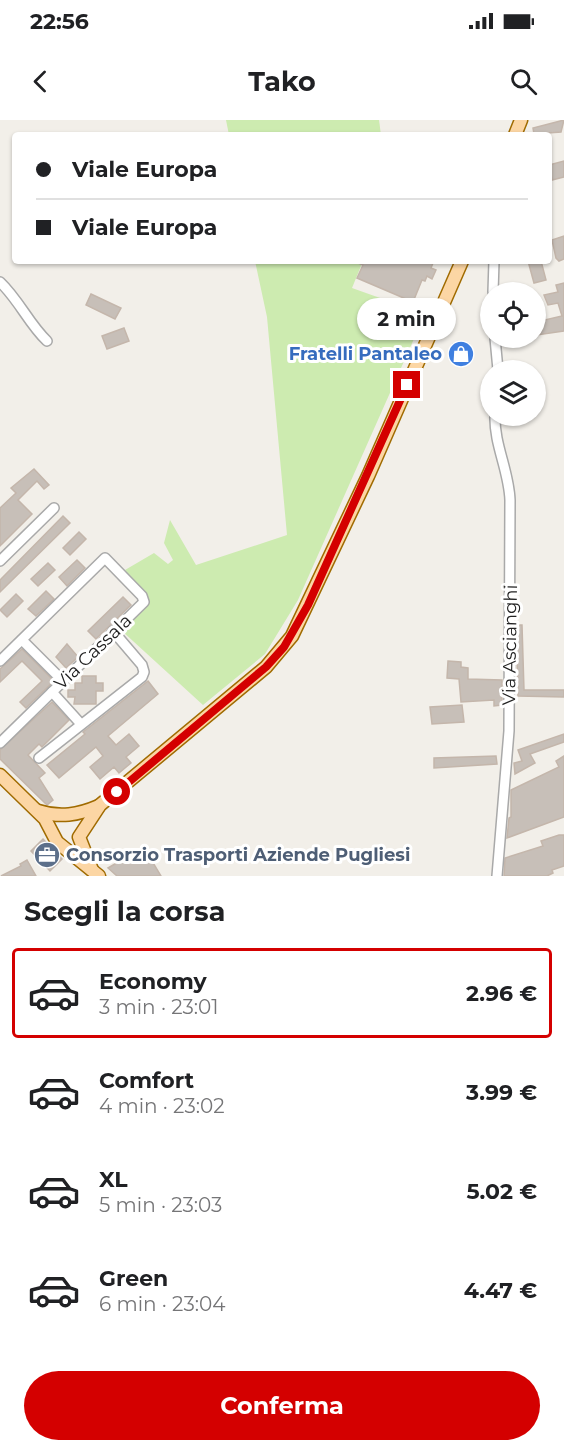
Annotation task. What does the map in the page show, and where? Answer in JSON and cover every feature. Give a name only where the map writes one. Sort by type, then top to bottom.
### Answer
[{"type":"main road","points":[[62,844],[72,844],[100,806],[266,667],[292,636],[368,476],[461,264]]},
{"type":"main road","points":[[0,775],[45,819],[52,834],[95,873]]},
{"type":"main road","points":[[52,834],[55,821],[100,806]]},
{"type":"main road","points":[[34,809],[65,816],[79,822],[80,835],[95,873]]},
{"type":"street","points":[[493,282],[494,264]]},
{"type":"street","points":[[0,282],[17,299],[38,332],[47,341]]},
{"type":"street","name":"Via Ascianghi","points":[[495,426],[509,480],[510,501],[509,731],[497,876]]},
{"type":"street","points":[[0,561],[54,508]]},
{"type":"street","name":"Via Cassala","points":[[0,743],[144,602],[142,596],[105,558],[22,640]]},
{"type":"street","points":[[39,758],[80,723],[142,677],[144,672],[142,665],[113,632]]},
{"type":"street","points":[[0,661],[22,640],[63,681]]},
{"type":"street","points":[[52,692],[80,723]]},
{"type":"green space","points":[[226,120],[379,120],[381,132],[228,132]]},
{"type":"green space","points":[[256,264],[362,264],[352,288],[425,314],[298,600],[265,654],[203,705],[122,631],[149,601],[125,570],[154,553],[168,564],[173,560],[164,543],[170,520],[196,565],[287,535],[267,317]]},
{"type":"building","points":[[564,120],[561,132],[534,132],[533,128]]},
{"type":"building","points":[[564,161],[564,177],[552,180],[552,164]]},
{"type":"building","points":[[564,236],[564,259],[559,261],[556,258],[552,240]]},
{"type":"building","points":[[360,264],[433,264],[431,268],[436,270],[432,279],[427,276],[425,281],[422,280],[413,302],[357,278],[363,265]]},
{"type":"building","points":[[529,264],[542,264],[546,280],[534,282]]},
{"type":"building","points":[[564,283],[564,331],[546,334],[546,320],[562,316],[558,303],[548,305],[546,300],[546,295],[558,292],[556,285]]},
{"type":"building","points":[[91,294],[121,308],[115,319],[86,305]]},
{"type":"building","points":[[124,328],[129,341],[107,349],[102,336]]},
{"type":"building","points":[[34,469],[49,485],[44,489],[37,481],[18,500],[32,514],[0,546],[0,508],[16,493],[11,488]]},
{"type":"building","points":[[63,516],[70,523],[0,592],[0,580]]},
{"type":"building","points":[[79,532],[86,539],[70,555],[63,548]]},
{"type":"building","points":[[77,560],[85,568],[67,586],[59,577]]},
{"type":"building","points":[[48,563],[55,570],[38,586],[31,579]]},
{"type":"building","points":[[46,591],[54,599],[36,616],[28,609]]},
{"type":"building","points":[[16,594],[23,601],[7,617],[0,610]]},
{"type":"building","points":[[123,597],[131,605],[96,639],[88,631]]},
{"type":"building","points":[[516,625],[522,625],[524,690],[564,690],[564,697],[518,696]]},
{"type":"building","points":[[67,644],[78,657],[66,668],[56,657]]},
{"type":"building","points":[[22,649],[54,681],[26,708],[20,702],[42,681],[22,661],[0,682],[0,669]]},
{"type":"building","points":[[448,661],[461,662],[461,667],[468,668],[468,679],[502,680],[502,705],[494,706],[494,700],[461,702],[459,679],[447,678]]},
{"type":"building","points":[[82,676],[96,676],[96,683],[103,683],[103,691],[96,691],[96,704],[74,704],[75,697],[68,697],[68,690],[75,690],[75,683],[82,683]]},
{"type":"building","points":[[148,681],[158,694],[108,736],[116,745],[129,734],[139,746],[126,757],[131,763],[119,773],[114,767],[100,779],[90,767],[103,756],[96,747],[59,778],[47,765],[85,734],[83,732]]},
{"type":"building","points":[[52,702],[69,720],[42,747],[39,744],[28,755],[45,773],[39,778],[53,800],[47,805],[0,759],[0,750]]},
{"type":"building","points":[[462,705],[464,722],[432,724],[430,707]]},
{"type":"building","points":[[564,734],[564,742],[530,754],[535,763],[515,774],[514,763],[522,761],[518,750]]},
{"type":"building","points":[[496,756],[497,764],[434,768],[434,758]]},
{"type":"building","points":[[564,756],[564,817],[507,838],[511,817],[511,790],[559,767],[556,761]]},
{"type":"building","points":[[564,835],[564,866],[552,870],[553,873],[547,876],[504,876],[505,858],[543,846],[541,841]]},
{"type":"building","name":"Consorzio Trasporti Aziende Pugliesi","points":[[43,839],[62,859],[50,871],[31,851]]},
{"type":"building","points":[[139,850],[152,861],[161,876],[117,876],[108,868]]},
{"type":"building","points":[[27,860],[36,876],[1,876],[21,866],[20,864]]},
{"type":"place","name":"Fratelli Pantaleo","points":[[461,354]]},
{"type":"place","name":"Consorzio Trasporti Aziende Pugliesi","points":[[47,855]]},
{"type":"route","points":[[117,792],[274,660],[292,636],[368,476],[407,385]]}]
